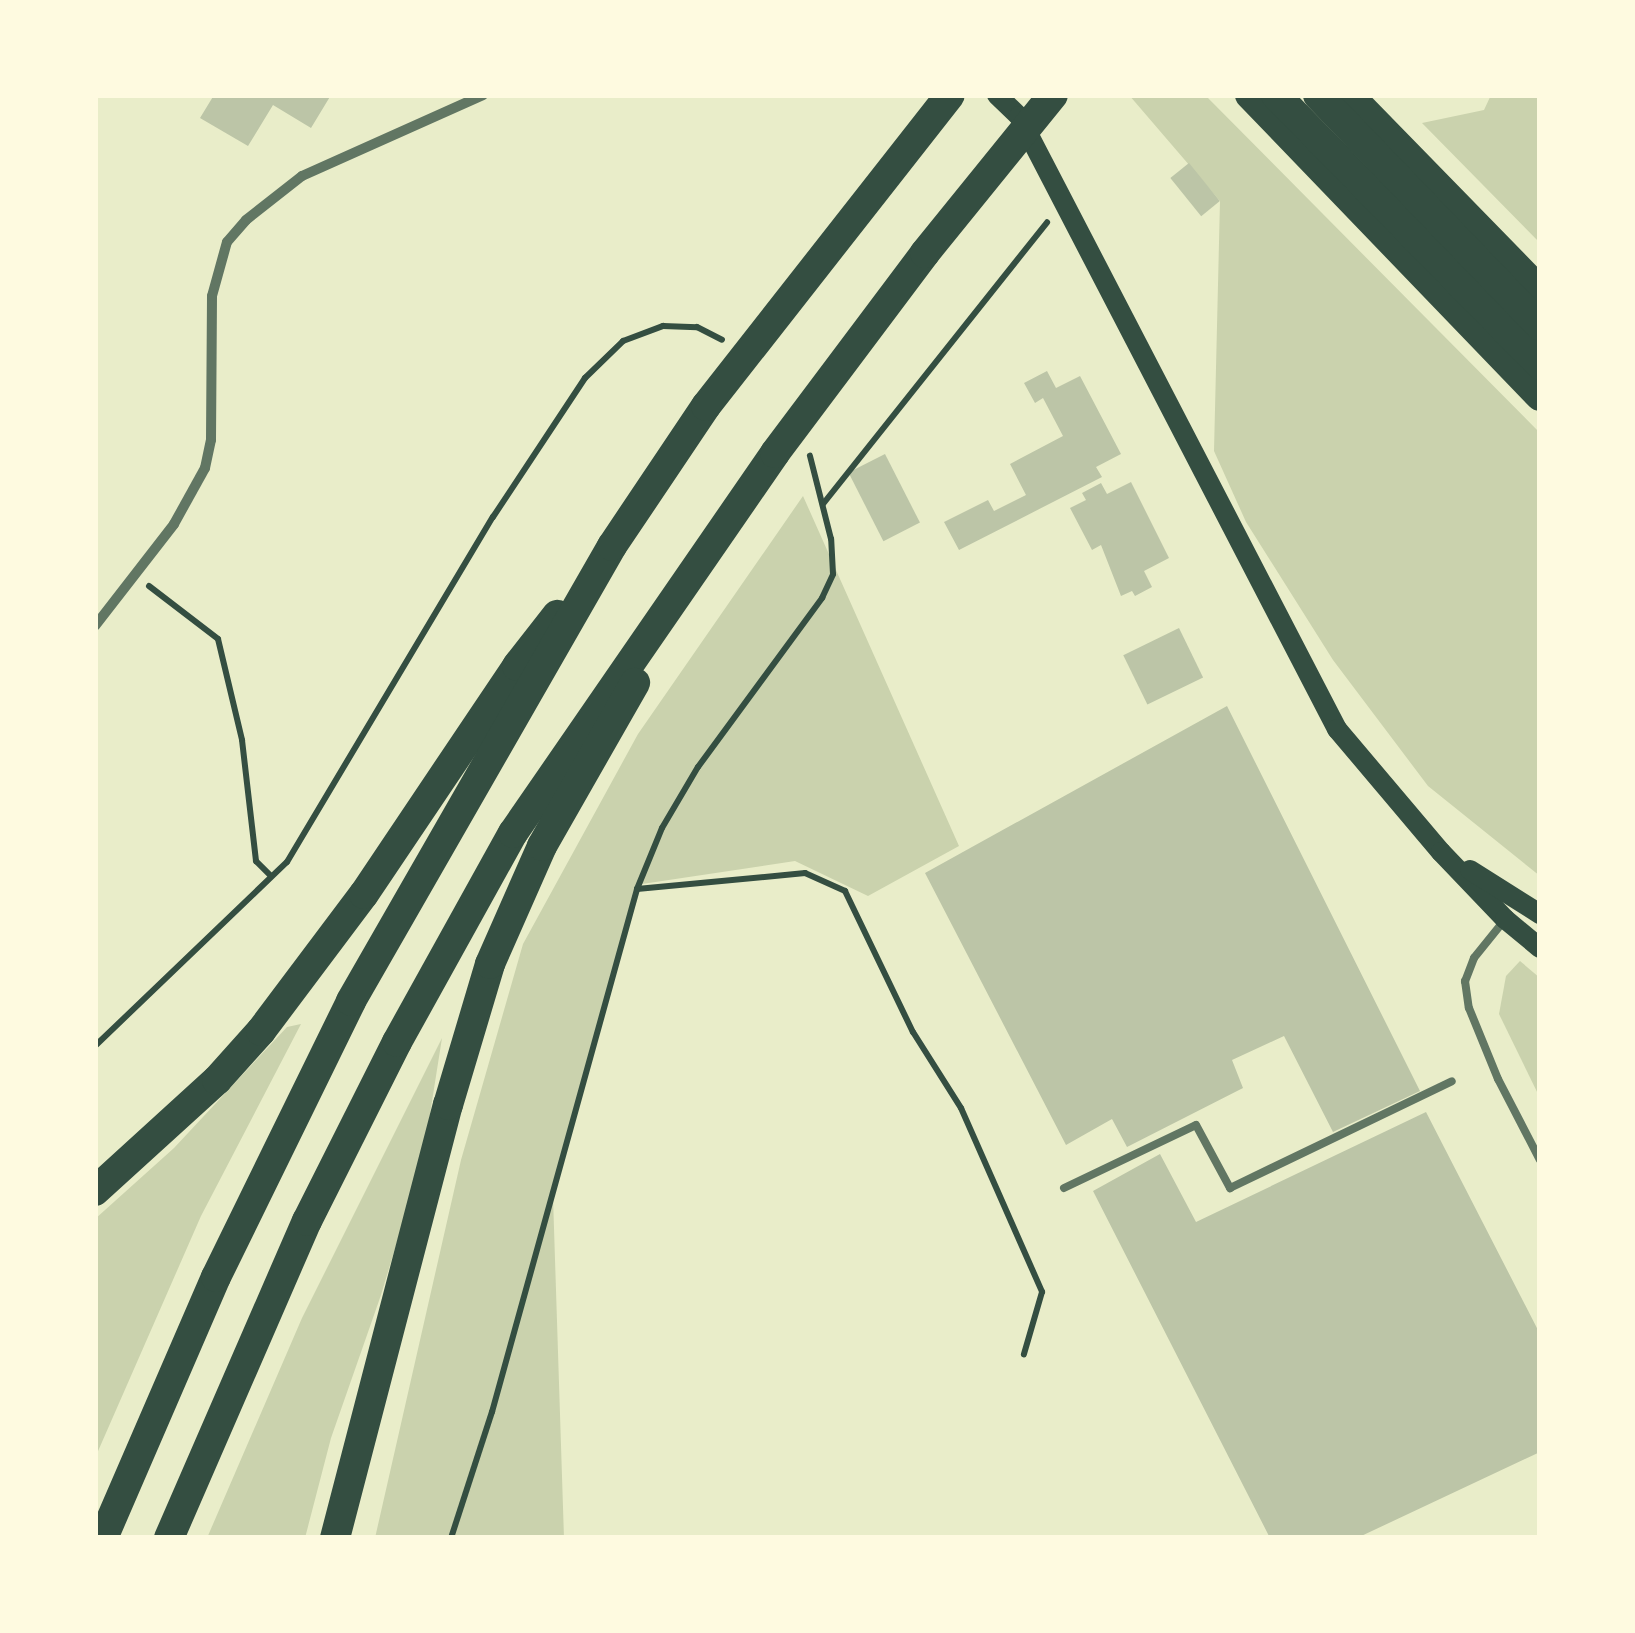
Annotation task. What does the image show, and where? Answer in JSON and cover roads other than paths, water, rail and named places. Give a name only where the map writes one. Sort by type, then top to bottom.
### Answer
[{"type":"highway","points":[[103,1538],[171,1374],[342,1018],[612,546],[706,406],[950,95]]},
{"type":"highway","points":[[169,1538],[300,1236],[446,950],[559,761],[716,535],[790,450],[914,268],[1053,95]]},
{"type":"highway","points":[[1249,95],[1540,397]]},
{"type":"highway","points":[[1276,95],[1540,365]]},
{"type":"highway","points":[[1318,95],[1540,326]]},
{"type":"highway","points":[[1350,95],[1540,290]]},
{"type":"highway","points":[[335,1538],[462,1052],[490,964],[542,846],[716,535]]},
{"type":"highway","points":[[95,1191],[217,1080],[295,989],[516,666],[612,546]]},
{"type":"main road","points":[[997,95],[1019,116],[1337,728],[1442,852],[1505,919],[1540,948]]},
{"type":"main road","points":[[1442,852],[1540,914]]},
{"type":"street","points":[[95,626],[174,524],[204,468],[211,440],[212,296],[227,242],[246,220],[302,176],[483,95]]},
{"type":"lane","points":[[1505,919],[1474,958],[1465,981],[1469,1008],[1498,1079],[1540,1160]]},
{"type":"lane","points":[[1064,1188],[1196,1125],[1230,1188],[1452,1082]]}]
